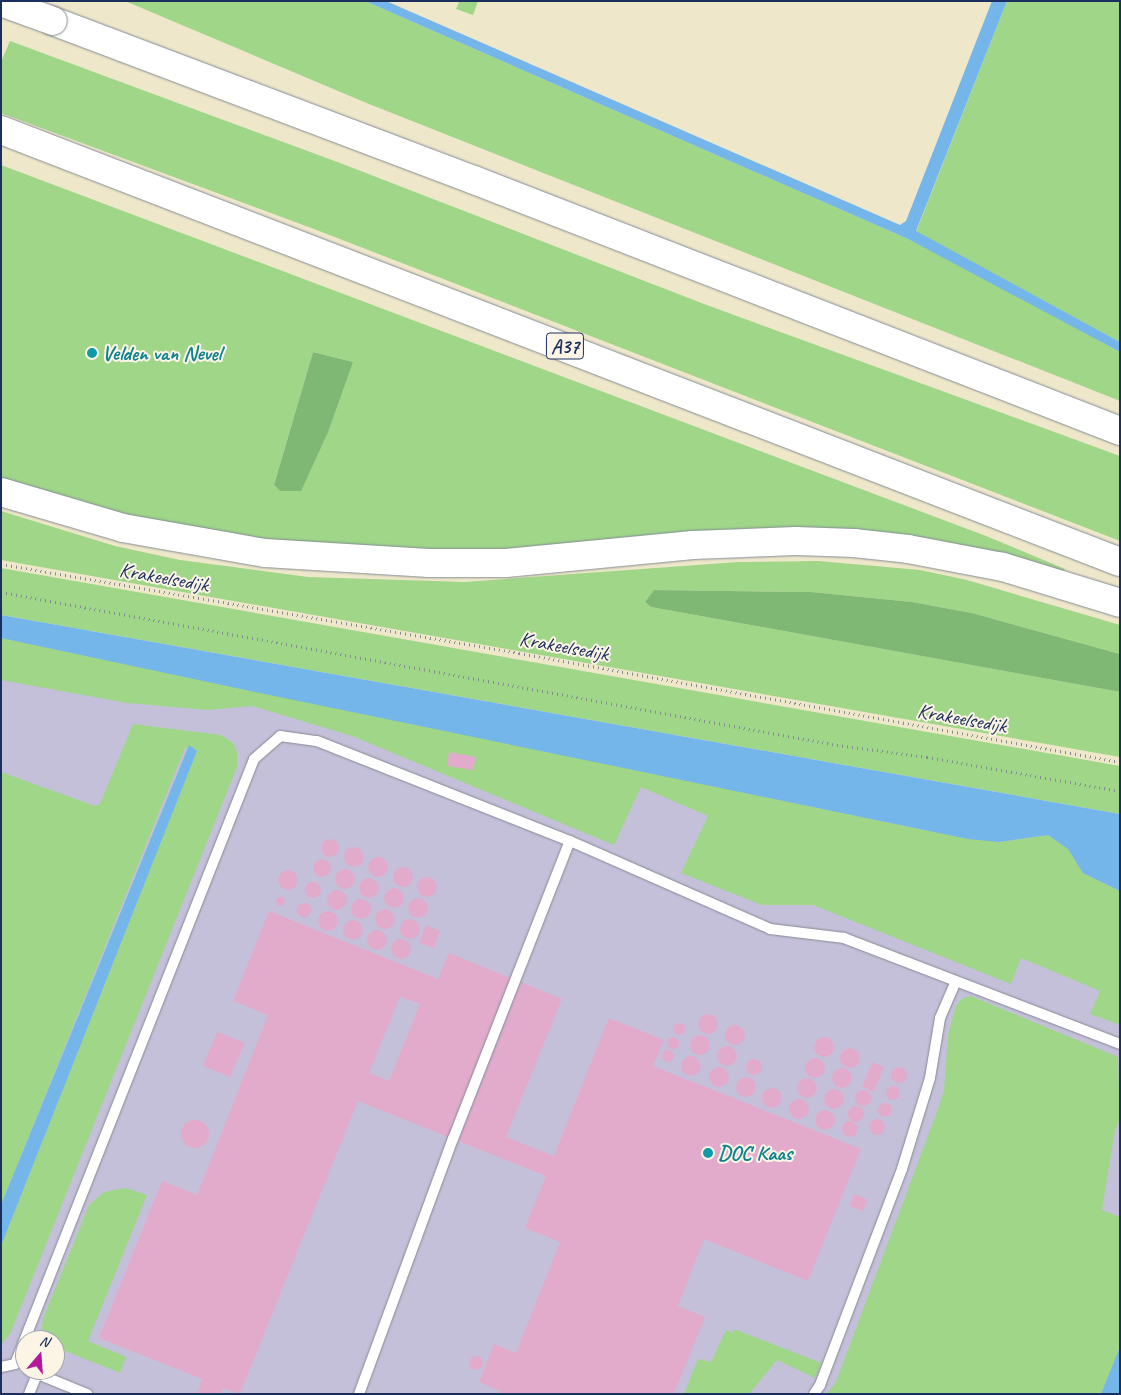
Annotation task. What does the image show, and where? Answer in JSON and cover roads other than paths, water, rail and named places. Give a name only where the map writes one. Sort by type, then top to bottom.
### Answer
[{"type":"highway","points":[[1,2],[474,180],[1120,430]]},
{"type":"highway","name":"A37","points":[[6,131],[1120,562]]},
{"type":"highway","points":[[1,492],[123,528],[265,553],[419,563],[506,563],[693,545],[796,541],[854,543],[908,549],[1003,567],[1120,603]]},
{"type":"lane","points":[[28,1330],[254,759],[280,736],[318,741],[570,841],[770,929],[844,938],[1120,1044]]},
{"type":"lane","points":[[359,1394],[453,1139],[570,841]]},
{"type":"lane","points":[[814,1394],[820,1385],[902,1169],[930,1078],[940,1018],[956,981]]},
{"type":"lane","points":[[1,1367],[15,1364]]},
{"type":"lane","points":[[29,1394],[30,1380]]},
{"type":"lane","points":[[52,1380],[87,1394]]},
{"type":"water","points":[[365,1],[386,1],[900,225],[906,221],[992,1],[1007,1],[916,231],[1120,342],[1120,352],[908,239]]},
{"type":"water","points":[[1,615],[1120,814],[1120,891],[1083,873],[1068,849],[1048,835],[999,842],[968,839],[255,692],[1,638]]},
{"type":"water","points":[[189,745],[197,751],[1,1246],[1,1205]]},
{"type":"water","points":[[1120,1347],[1120,1394],[1101,1394]]},
{"type":"place","name":"Velden van Nevel","points":[[92,353]]},
{"type":"place","name":"DOC Kaas","points":[[708,1153]]}]
